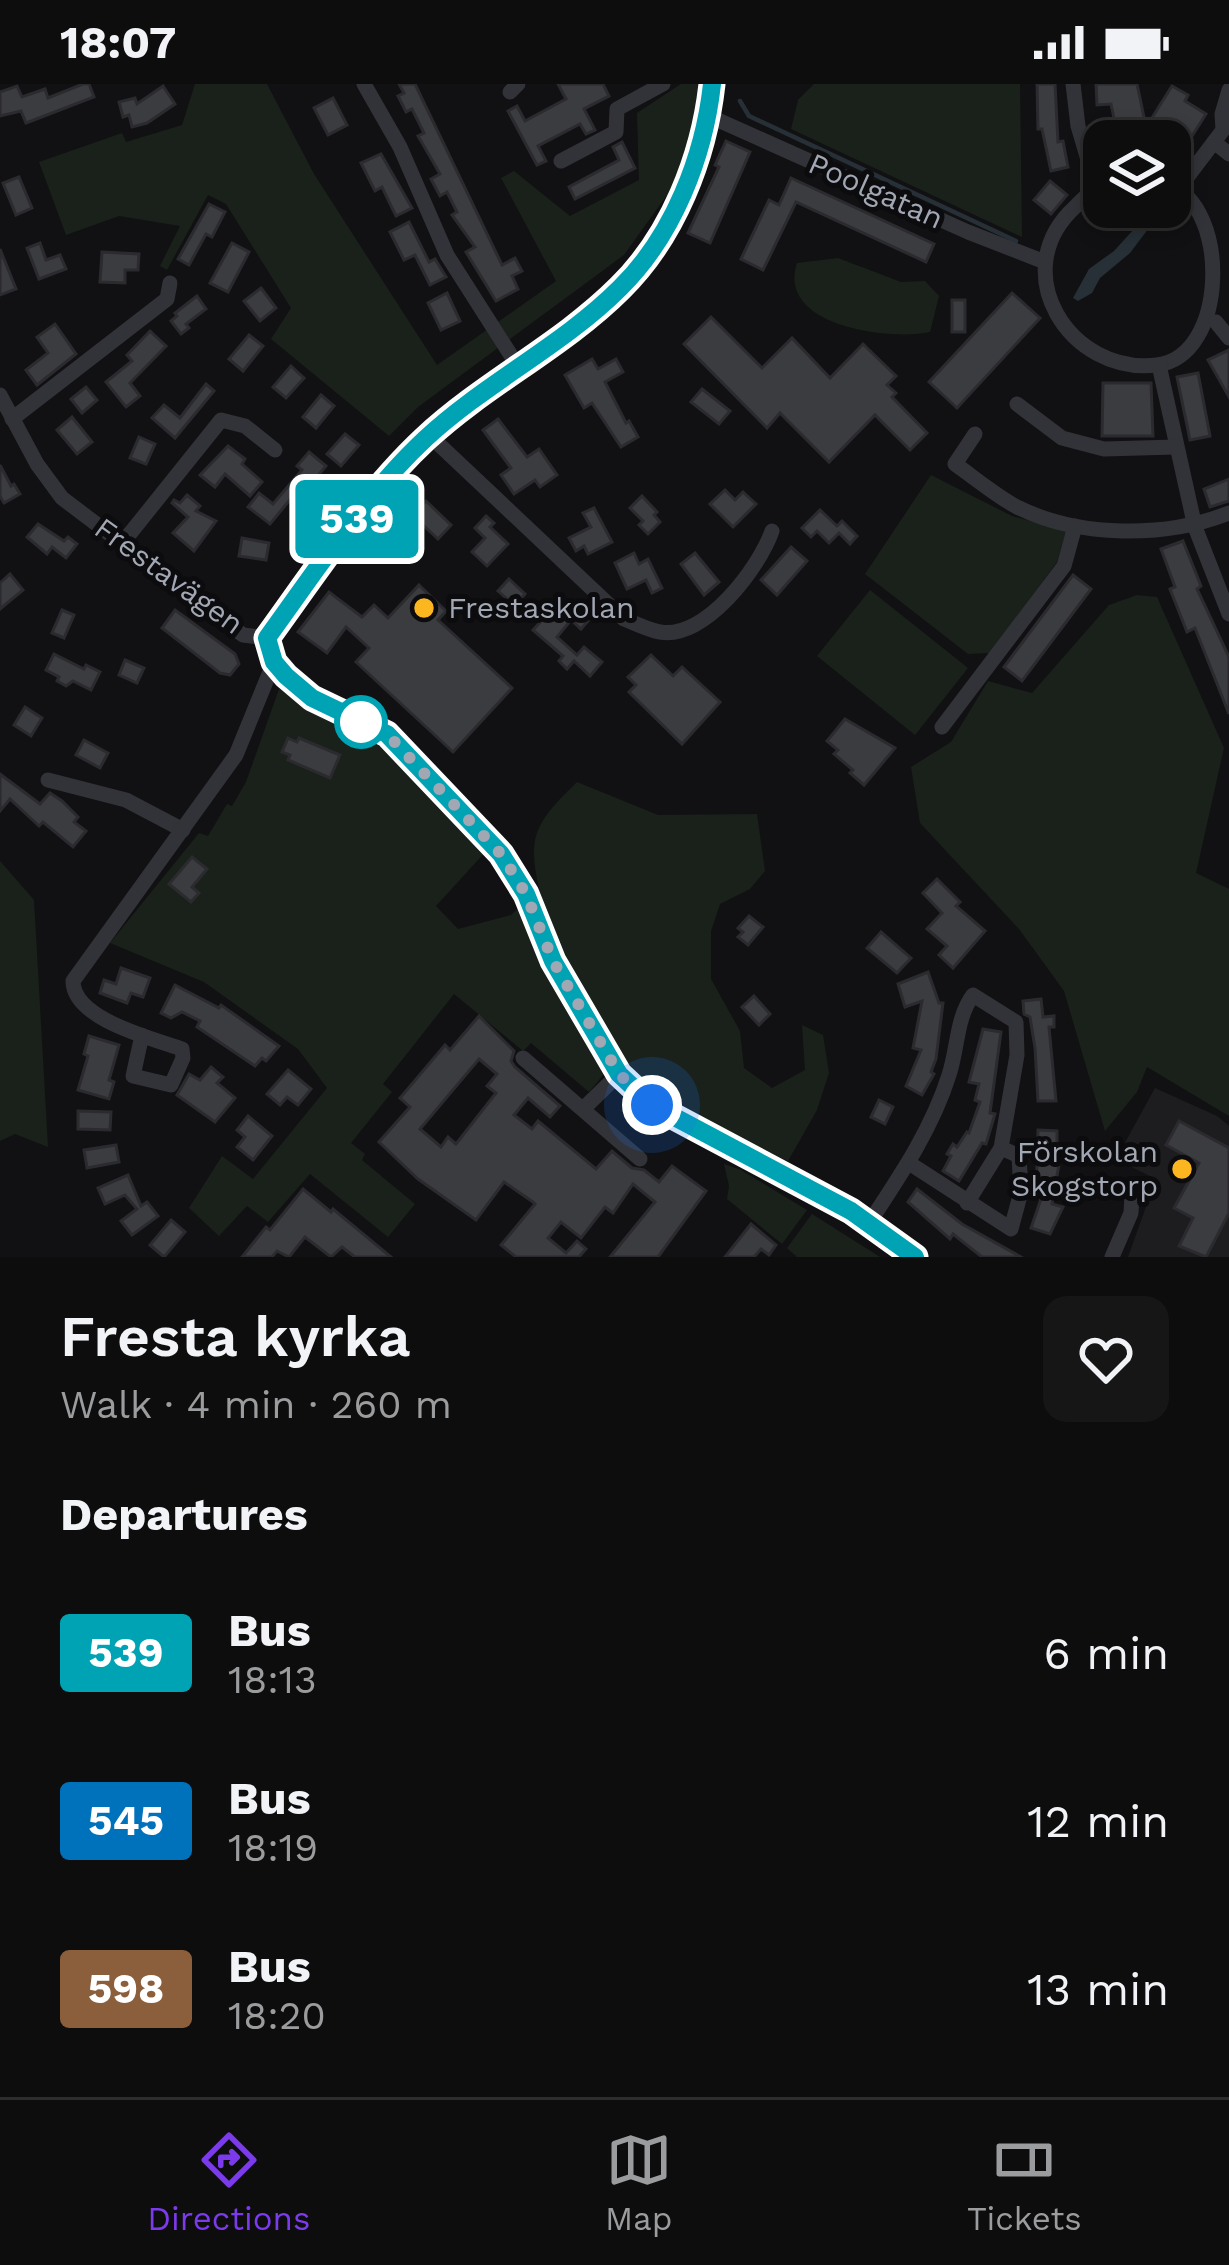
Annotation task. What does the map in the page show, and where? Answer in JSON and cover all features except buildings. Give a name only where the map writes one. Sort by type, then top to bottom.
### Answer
[{"type":"street","points":[[364,84],[400,147],[447,255],[519,368]]},
{"type":"street","points":[[561,161],[616,132],[617,109],[663,84]]},
{"type":"street","points":[[267,638],[393,471],[429,435],[620,288],[668,224],[696,161],[712,84]]},
{"type":"street","points":[[1073,84],[1083,140]]},
{"type":"street","points":[[1191,168],[1219,136],[1229,90]]},
{"type":"street","name":"Poolgatan","points":[[709,116],[1045,262]]},
{"type":"street","points":[[1219,136],[1229,154]]},
{"type":"street","points":[[1083,201],[1052,237],[1045,262],[1047,286],[1060,322],[1088,350],[1112,363],[1159,365],[1201,344],[1216,322],[1226,281],[1222,242],[1203,205],[1191,197]]},
{"type":"street","points":[[5,409],[167,299],[170,283]]},
{"type":"street","points":[[1216,322],[1229,338]]},
{"type":"street","points":[[1159,365],[1195,526],[1229,614]]},
{"type":"street","points":[[1017,404],[1062,438],[1104,449],[1176,447]]},
{"type":"street","name":"Frestavägen","points":[[5,409],[62,498],[243,635],[267,638],[274,662]]},
{"type":"street","points":[[124,541],[221,420],[245,426],[275,450]]},
{"type":"street","points":[[975,434],[955,464],[1018,507],[1075,526],[1119,530],[1195,526],[1229,513]]},
{"type":"street","points":[[429,435],[624,619],[664,633],[709,619],[765,549],[772,531]]},
{"type":"street","points":[[942,727],[1064,566],[1075,526]]},
{"type":"street","points":[[142,1035],[81,1005],[73,981],[236,755],[274,662],[312,698],[387,734],[501,854],[526,894],[553,961],[619,1074],[652,1105],[868,1223],[915,1257]]},
{"type":"street","points":[[48,780],[126,800],[183,830]]},
{"type":"street","points":[[868,1223],[909,1163],[950,1073],[964,1006],[973,994],[1016,1022],[1017,1055],[1001,1148],[967,1203]]},
{"type":"street","points":[[523,1058],[640,1159]]},
{"type":"street","points":[[583,1109],[619,1074]]},
{"type":"street","points":[[909,1163],[1011,1229],[1022,1192],[1018,1156],[1001,1148]]},
{"type":"street","points":[[1112,1257],[1131,1213],[1132,1195]]},
{"type":"shaded area","points":[[195,84],[267,84],[314,174],[437,365],[556,281],[501,178],[514,171],[570,216],[639,180],[637,113],[681,84],[703,84],[693,143],[677,181],[624,255],[418,407],[389,436],[271,339],[291,308],[226,204],[208,195],[167,270],[160,266],[180,226],[119,216],[66,235],[39,162],[122,133],[126,142],[182,125]]},
{"type":"shaded area","points":[[814,84],[1020,84],[1022,237],[791,129],[798,100]]},
{"type":"shaded area","points":[[1135,228],[1149,228],[1130,253],[1100,278],[1092,293],[1078,301],[1073,298],[1089,269]]},
{"type":"shaded area","points":[[838,258],[901,282],[925,281],[939,296],[930,332],[864,331],[819,315],[803,302],[795,284],[797,263]]},
{"type":"shaded area","points":[[931,475],[1012,516],[1066,531],[1057,562],[990,653],[968,654],[865,574]]},
{"type":"shaded area","points":[[870,590],[968,668],[915,735],[817,656]]},
{"type":"shaded area","points":[[1137,595],[1157,597],[1224,748],[1196,873],[1229,889],[1229,1116],[1147,1067],[1137,1092],[1105,1131],[1064,991],[1019,929],[920,823],[911,767],[951,742],[988,681],[1032,693],[1109,605]]},
{"type":"shaded area","points":[[279,689],[384,742],[488,849],[436,906],[458,929],[511,915],[525,902],[609,1068],[589,1092],[531,1043],[523,1051],[454,994],[383,1084],[392,1092],[351,1143],[365,1154],[362,1160],[415,1204],[388,1237],[310,1174],[268,1222],[247,1206],[219,1236],[189,1208],[222,1156],[253,1179],[327,1088],[298,1049],[204,982],[110,943],[199,833],[208,836],[227,804],[232,806],[246,782]]},
{"type":"shaded area","points":[[577,782],[658,815],[757,814],[765,871],[750,889],[720,904],[711,931],[711,979],[740,1031],[744,1068],[772,1088],[805,1070],[802,1025],[823,1035],[829,1073],[817,1110],[788,1161],[704,1122],[657,1093],[593,1011],[554,932],[534,859],[540,826]]},
{"type":"shaded area","points":[[0,861],[34,900],[48,1147],[15,1134],[0,1141]]},
{"type":"shaded area","name":"Förskolan Skogstorp","points":[[1155,1088],[1229,1126],[1229,1257],[1128,1257],[1156,1179],[1116,1159]]},
{"type":"shaded area","points":[[724,1164],[807,1210],[782,1244],[727,1199]]},
{"type":"shaded area","points":[[812,1214],[880,1257],[797,1257],[787,1248]]},
{"type":"waterway","points":[[740,101],[749,116],[1016,241]]},
{"type":"bus line","name":"539","points":[[712,84],[696,161],[668,224],[620,288],[429,435],[393,471],[267,638],[274,662],[286,676],[312,698],[387,734],[501,854],[526,894],[553,961],[619,1074],[652,1105],[851,1211],[915,1257]]},
{"type":"place","name":"Frestaskolan","points":[[424,608]]},
{"type":"place","name":"Förskolan Skogstorp","points":[[1182,1169]]},
{"type":"route","points":[[361,722],[350,716],[387,734],[501,854],[526,894],[553,961],[619,1074],[652,1105]]}]
